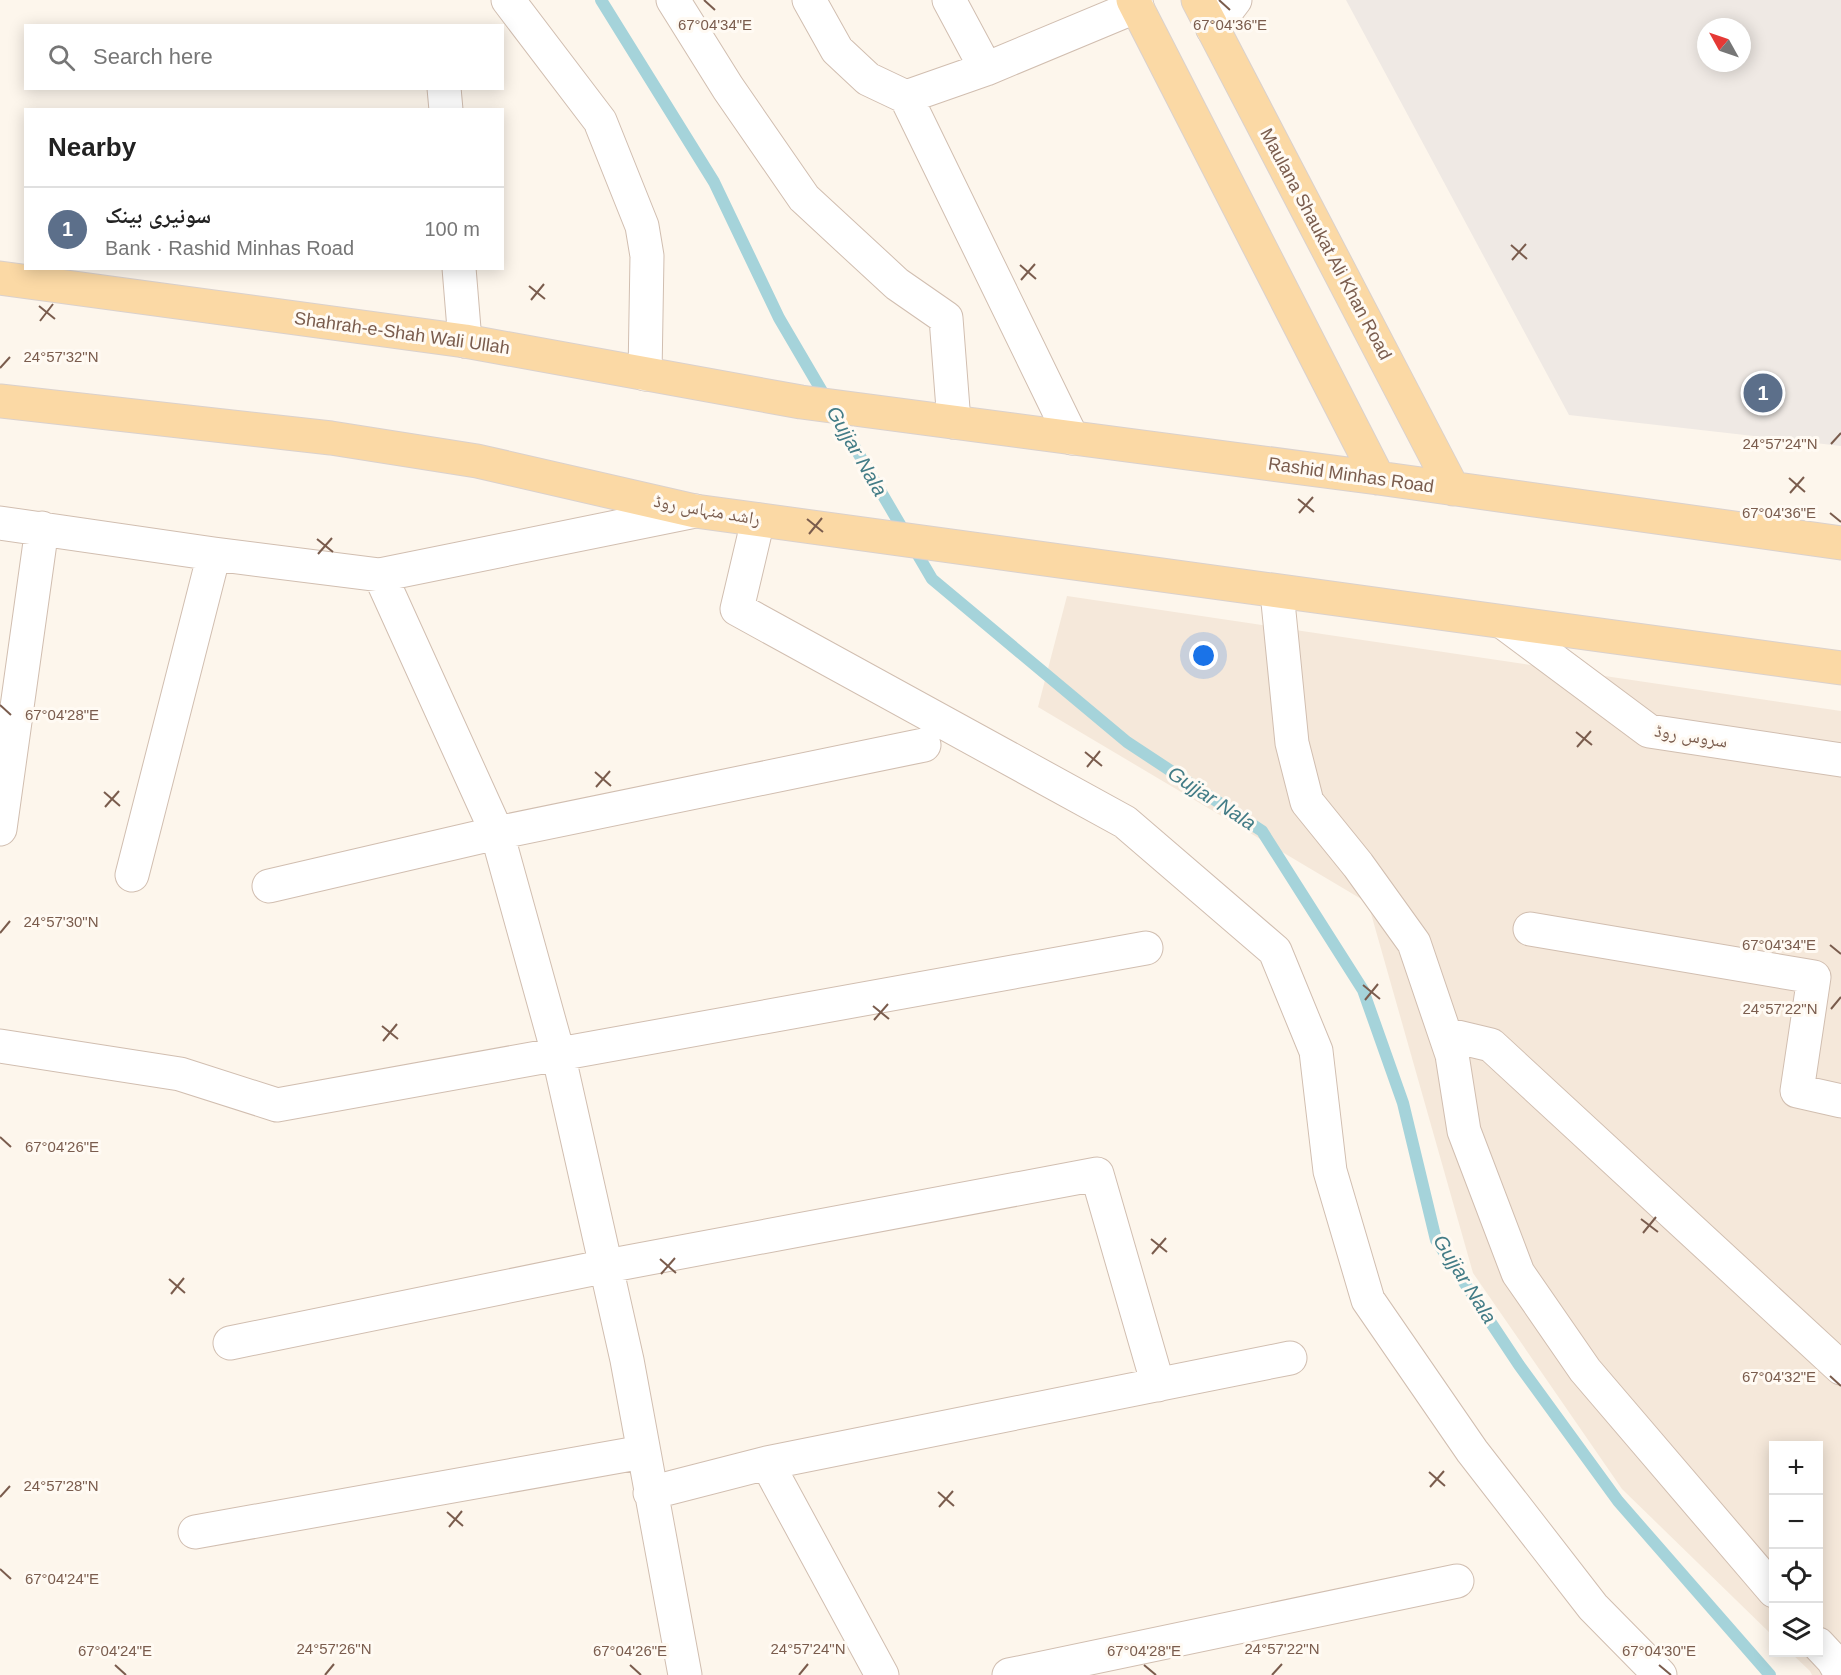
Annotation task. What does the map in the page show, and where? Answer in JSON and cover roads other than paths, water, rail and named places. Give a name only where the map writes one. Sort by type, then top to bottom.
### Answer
[{"type":"main road","name":"Maulana Shaukat Ali Khan Road","points":[[1198,0],[1453,489]]},
{"type":"main road","points":[[1135,3],[1378,478]]},
{"type":"main road","name":"Shahrah-e-Shah Wali Ullah","points":[[0,278],[465,341],[801,402],[861,410]]},
{"type":"main road","name":"راشد منہاس روڈ","points":[[0,401],[331,438],[477,461],[694,511],[1277,592]]},
{"type":"main road","name":"Rashid Minhas Road","points":[[861,410],[1378,478],[1841,543]]},
{"type":"main road","points":[[1277,592],[1841,668]]},
{"type":"street","points":[[508,0],[600,121],[642,226],[647,256],[645,374]]},
{"type":"street","points":[[673,0],[728,88],[804,198],[897,284],[946,318],[954,422]]},
{"type":"street","points":[[809,0],[837,50],[867,79],[906,96],[1072,438]]},
{"type":"street","points":[[949,0],[986,69]]},
{"type":"street","points":[[1213,29],[1236,0]]},
{"type":"street","points":[[906,96],[986,69],[1135,3]]},
{"type":"street","points":[[444,90],[446,108]]},
{"type":"street","points":[[459,270],[465,341]]},
{"type":"street","points":[[0,523],[380,575],[694,511]]},
{"type":"street","points":[[758,520],[737,609],[1125,822],[1275,951],[1316,1051],[1330,1171],[1368,1300],[1472,1451],[1586,1598],[1660,1675]]},
{"type":"street","points":[[0,829],[42,528]]},
{"type":"street","points":[[132,875],[214,554]]},
{"type":"street","points":[[380,575],[497,834],[558,1053],[627,1360],[685,1675]]},
{"type":"street","points":[[1277,592],[1292,743],[1307,802],[1358,865],[1414,943],[1452,1055],[1464,1131],[1518,1273],[1585,1370],[1769,1586]]},
{"type":"street","name":"سروس روڈ","points":[[1504,622],[1649,731],[1841,760]]},
{"type":"street","points":[[269,886],[497,834],[924,745]]},
{"type":"street","points":[[1530,929],[1814,977],[1797,1091],[1841,1101]]},
{"type":"street","points":[[0,1046],[180,1074],[277,1105],[1146,948]]},
{"type":"street","points":[[1445,1034],[1491,1045],[1841,1368]]},
{"type":"street","points":[[230,1343],[607,1266],[1097,1174],[1158,1385]]},
{"type":"street","points":[[650,1493],[767,1463],[1290,1358]]},
{"type":"street","points":[[195,1532],[643,1452]]},
{"type":"street","points":[[767,1463],[882,1675]]},
{"type":"street","points":[[1009,1675],[1125,1664],[1457,1581]]},
{"type":"street","points":[[1823,1649],[1841,1674]]},
{"type":"waterway","name":"Gujjar Nala","points":[[601,0],[714,182],[779,318],[932,579],[1127,742],[1262,831],[1363,990],[1403,1103],[1436,1240],[1519,1365],[1618,1501],[1770,1675]]},
{"type":"place","name":"سونیری بینک","points":[[1763,393]]}]
